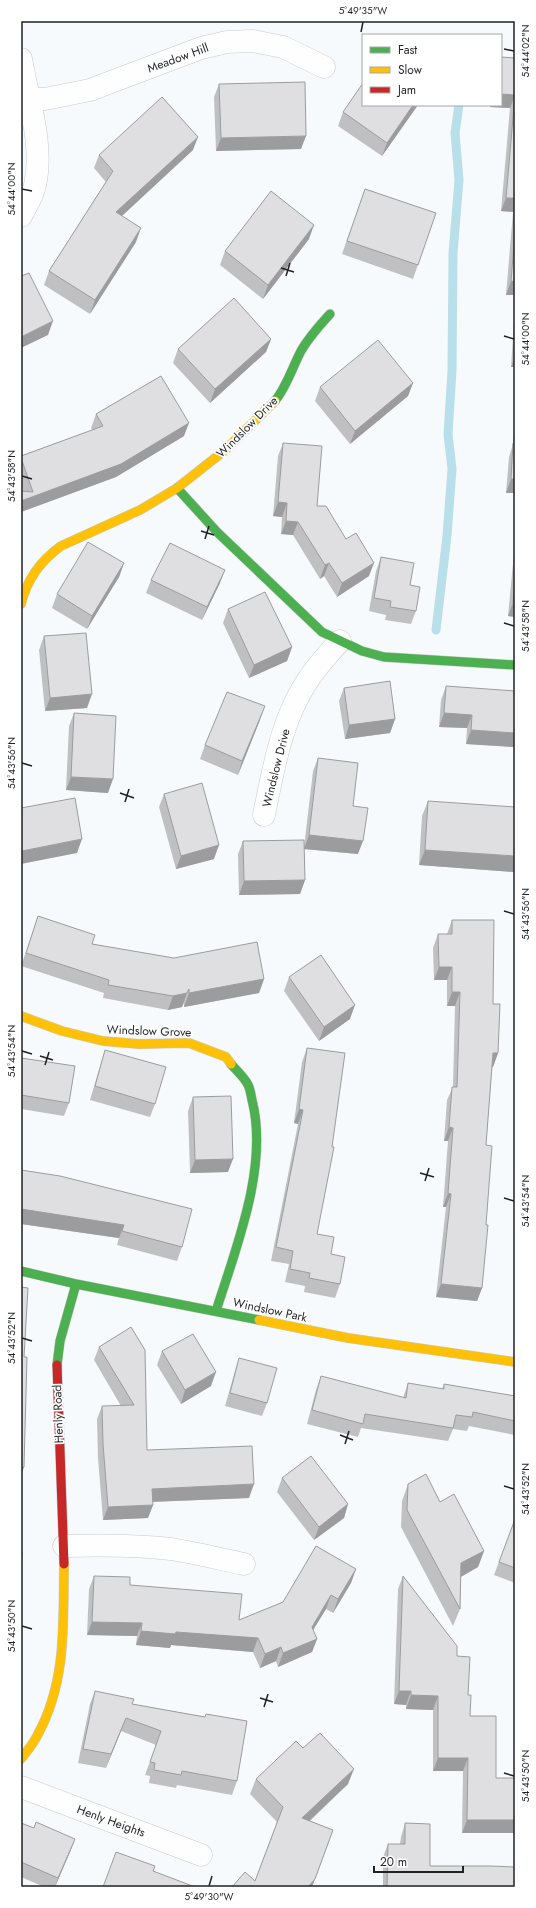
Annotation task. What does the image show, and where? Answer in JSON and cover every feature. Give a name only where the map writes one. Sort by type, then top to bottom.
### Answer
[{"type":"street","name":"Meadow Hill","points":[[25,99],[45,99],[90,90],[201,48],[227,42],[253,41],[283,47],[324,67]]},
{"type":"street","points":[[21,60],[25,99],[37,150],[35,186],[21,216]]},
{"type":"street","name":"Windslow Drive","points":[[21,604],[27,585],[34,573],[43,560],[52,552],[61,546],[140,510],[177,488],[224,451],[270,407],[282,392],[301,351],[314,331],[330,314]]},
{"type":"street","points":[[177,488],[217,532],[322,632],[362,651],[384,657],[515,665]]},
{"type":"street","name":"Windslow Drive","points":[[264,815],[276,757],[295,702],[315,669],[340,641]]},
{"type":"street","name":"Windslow Grove","points":[[21,1016],[72,1036],[105,1042],[133,1044],[187,1043],[200,1046],[223,1056],[241,1073],[248,1083],[256,1109],[255,1174],[245,1220],[216,1311]]},
{"type":"street","name":"Windslow Park","points":[[21,1271],[76,1284],[348,1338],[515,1362]]},
{"type":"street","name":"Henly Road","points":[[21,1759],[38,1735],[46,1718],[57,1688],[63,1651],[64,1546],[57,1366],[60,1341],[76,1284]]},
{"type":"street","points":[[64,1546],[122,1545],[157,1548],[204,1555],[244,1564]]},
{"type":"street","name":"Henly Heights","points":[[21,1787],[201,1855]]},
{"type":"building","points":[[502,57],[515,58],[515,95],[502,94]]},
{"type":"building","points":[[305,82],[306,136],[221,138],[219,84]]},
{"type":"building","points":[[362,84],[362,106],[412,106],[387,143],[343,112]]},
{"type":"building","points":[[515,95],[515,198],[506,198]]},
{"type":"building","points":[[162,97],[198,137],[116,212],[141,228],[95,300],[49,271],[113,171],[99,155]]},
{"type":"building","points":[[365,189],[436,213],[418,265],[347,241]]},
{"type":"building","points":[[271,191],[314,225],[268,285],[225,251]]},
{"type":"building","points":[[515,233],[515,282],[511,281]]},
{"type":"building","points":[[29,273],[53,321],[21,337],[21,276]]},
{"type":"building","points":[[234,298],[271,339],[215,389],[178,349]]},
{"type":"building","points":[[378,340],[413,383],[355,431],[320,387]]},
{"type":"building","points":[[161,376],[189,423],[121,464],[21,501],[21,491],[33,492],[21,456],[103,426],[96,414]]},
{"type":"building","points":[[283,443],[322,446],[317,506],[326,506],[346,539],[356,533],[374,563],[342,583],[329,563],[325,565],[298,522],[286,521],[287,503],[278,502]]},
{"type":"building","points":[[513,443],[515,444],[515,479],[511,479]]},
{"type":"building","points":[[88,542],[124,563],[92,616],[57,594]]},
{"type":"building","points":[[170,543],[225,570],[207,607],[151,580]]},
{"type":"building","points":[[381,557],[414,563],[410,585],[420,587],[416,611],[390,607],[391,601],[374,598]]},
{"type":"building","points":[[515,584],[515,603],[513,603]]},
{"type":"building","points":[[265,592],[292,647],[254,665],[228,609]]},
{"type":"building","points":[[86,633],[92,694],[50,698],[44,636]]},
{"type":"building","points":[[390,681],[395,719],[349,725],[344,688]]},
{"type":"building","points":[[446,686],[515,691],[515,733],[471,730],[472,715],[444,713]]},
{"type":"building","points":[[227,692],[265,706],[242,761],[205,745]]},
{"type":"building","points":[[74,713],[116,716],[113,779],[71,777]]},
{"type":"building","points":[[318,758],[358,763],[353,806],[368,808],[363,841],[309,835]]},
{"type":"building","points":[[202,783],[219,845],[181,856],[164,794]]},
{"type":"building","points":[[75,798],[82,839],[22,851],[21,808]]},
{"type":"building","points":[[428,801],[515,807],[515,856],[425,850]]},
{"type":"building","points":[[304,840],[305,880],[244,881],[243,841]]},
{"type":"building","points":[[38,916],[95,935],[92,944],[174,958],[257,942],[264,979],[189,993],[189,989],[187,993],[173,996],[108,985],[109,980],[26,953]]},
{"type":"building","points":[[452,920],[494,920],[493,1004],[500,1004],[498,1053],[493,1053],[486,1145],[492,1146],[486,1225],[488,1225],[482,1288],[441,1284],[451,1194],[448,1193],[453,1128],[449,1127],[452,1087],[457,1087],[460,992],[452,992],[452,967],[439,967],[438,934],[452,934]]},
{"type":"building","points":[[321,955],[355,1005],[324,1027],[289,977]]},
{"type":"building","points":[[307,1048],[345,1053],[332,1147],[334,1147],[317,1234],[334,1237],[331,1254],[345,1257],[340,1284],[309,1278],[310,1273],[290,1269],[293,1251],[276,1247],[303,1110],[299,1109]]},
{"type":"building","points":[[105,1050],[166,1067],[155,1104],[95,1086]]},
{"type":"building","points":[[21,1058],[75,1066],[69,1103],[21,1095]]},
{"type":"building","points":[[231,1096],[233,1159],[195,1160],[193,1097]]},
{"type":"building","points":[[21,1170],[60,1176],[192,1209],[182,1247],[122,1231],[124,1225],[21,1209]]},
{"type":"building","points":[[21,1287],[28,1288],[24,1357],[27,1357],[24,1467],[21,1467]]},
{"type":"building","points":[[131,1327],[145,1350],[147,1450],[252,1446],[254,1484],[152,1489],[153,1505],[108,1507],[103,1444],[102,1406],[134,1405],[99,1347]]},
{"type":"building","points":[[193,1334],[216,1372],[185,1390],[162,1351]]},
{"type":"building","points":[[239,1358],[277,1368],[267,1403],[230,1393]]},
{"type":"building","points":[[321,1376],[406,1398],[408,1383],[444,1389],[444,1384],[515,1396],[515,1421],[473,1412],[472,1417],[456,1415],[453,1428],[365,1414],[363,1424],[312,1410]]},
{"type":"building","points":[[311,1456],[348,1504],[319,1527],[282,1478]]},
{"type":"building","points":[[426,1474],[440,1502],[454,1494],[484,1551],[461,1563],[460,1609],[407,1510],[408,1484]]},
{"type":"building","points":[[515,1519],[515,1568],[499,1562]]},
{"type":"building","points":[[316,1546],[356,1569],[338,1599],[331,1595],[312,1627],[317,1639],[283,1653],[281,1647],[265,1654],[258,1638],[141,1631],[142,1623],[92,1622],[94,1576],[130,1577],[130,1585],[242,1594],[239,1620],[283,1602]]},
{"type":"building","points":[[21,1552],[22,1552],[21,1576]]},
{"type":"building","points":[[403,1576],[457,1646],[457,1656],[470,1657],[468,1695],[471,1695],[470,1716],[496,1716],[496,1778],[515,1778],[515,1820],[467,1820],[468,1758],[438,1758],[438,1696],[411,1695],[411,1691],[399,1691]]},
{"type":"building","points":[[95,1691],[134,1699],[132,1704],[205,1717],[206,1714],[247,1721],[237,1781],[182,1771],[181,1775],[154,1770],[155,1763],[150,1762],[161,1731],[126,1718],[111,1754],[83,1749]]},
{"type":"building","points":[[320,1733],[354,1769],[302,1818],[333,1830],[315,1879],[308,1887],[232,1887],[245,1872],[255,1881],[283,1807],[256,1779],[296,1741],[303,1748]]},
{"type":"building","points":[[36,1822],[75,1839],[58,1878],[21,1862],[21,1823],[34,1828]]},
{"type":"building","points":[[405,1823],[430,1824],[430,1866],[515,1867],[515,1887],[387,1887],[388,1844],[405,1844]]},
{"type":"building","points":[[116,1852],[155,1866],[153,1871],[195,1887],[103,1887]]},
{"type":"waterway","points":[[436,630],[447,536],[452,469],[448,434],[452,371],[453,253],[459,180],[455,133],[459,106]]},
{"type":"traffic: fast","points":[[275,401],[286,383],[304,346],[330,314]]},
{"type":"traffic: fast","points":[[177,488],[217,532],[322,632],[362,651],[384,657],[515,665]]},
{"type":"traffic: fast","points":[[216,1311],[241,1234],[248,1207],[256,1152],[256,1125],[250,1089],[244,1078],[231,1064]]},
{"type":"traffic: fast","points":[[21,1271],[76,1284],[259,1320]]},
{"type":"traffic: fast","points":[[57,1365],[60,1341],[76,1284]]},
{"type":"traffic: slow","points":[[21,604],[27,586],[35,571],[53,552],[61,546],[140,510],[177,488],[224,451],[275,401]]},
{"type":"traffic: slow","points":[[21,1016],[62,1031],[103,1041],[139,1044],[189,1043],[226,1057],[231,1064]]},
{"type":"traffic: slow","points":[[259,1320],[348,1338],[515,1362]]},
{"type":"traffic: slow","points":[[21,1759],[36,1737],[47,1714],[59,1672],[62,1651],[64,1564]]},
{"type":"traffic: jam","points":[[57,1365],[64,1564]]}]
